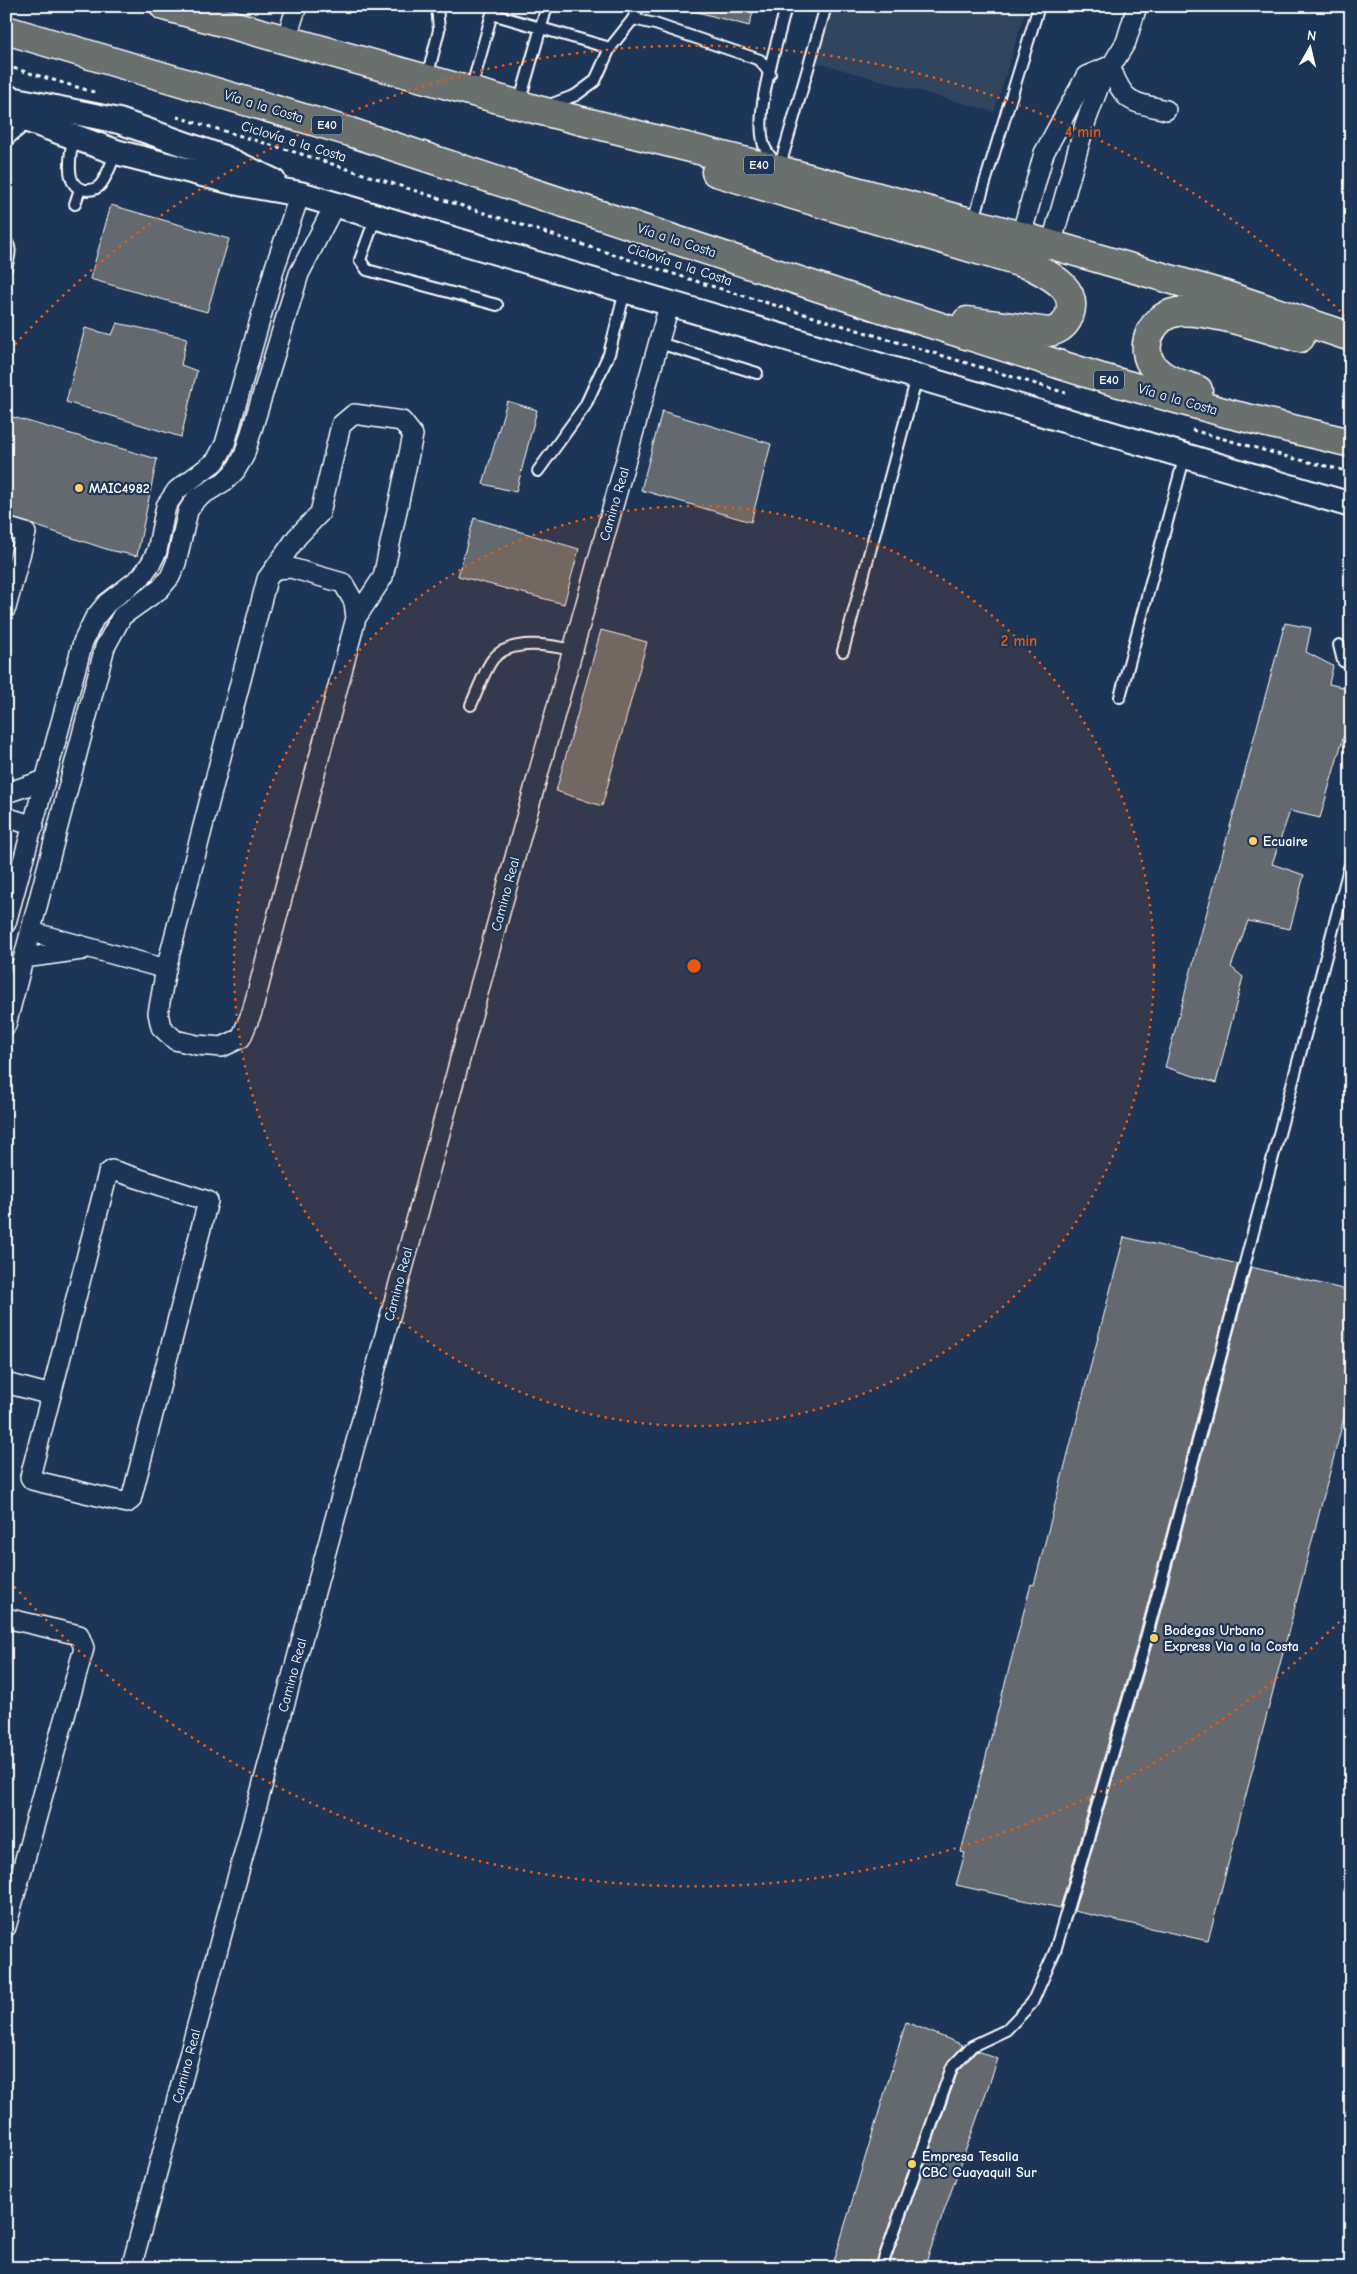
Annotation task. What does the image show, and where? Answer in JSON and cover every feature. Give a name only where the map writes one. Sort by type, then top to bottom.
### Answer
[{"type":"highway","name":"E40","points":[[164,6],[528,108],[779,170],[1021,236],[1225,295],[1351,337]]},
{"type":"highway","name":"Vía a la Costa","points":[[6,30],[350,132],[875,306],[1102,378],[1230,414],[1349,443]]},
{"type":"highway","points":[[528,108],[645,150],[814,203],[1032,266],[1056,279],[1065,288],[1070,299],[1071,310],[1068,319],[1058,330],[1043,332],[875,306]]},
{"type":"highway","points":[[1349,443],[1173,381],[1153,367],[1148,358],[1147,349],[1151,330],[1158,320],[1168,314],[1193,312],[1351,349]]},
{"type":"street","points":[[286,39],[297,6]]},
{"type":"street","points":[[1051,245],[1070,171],[1085,124],[1110,66],[1126,42],[1137,6]]},
{"type":"street","points":[[1110,66],[1123,95],[1131,101],[1166,110]]},
{"type":"street","points":[[1021,236],[1041,162],[1086,76],[1110,66]]},
{"type":"street","points":[[6,98],[64,108],[127,124],[224,158],[300,194]]},
{"type":"street","points":[[6,112],[116,152],[233,182],[300,194],[1351,504]]},
{"type":"street","points":[[1041,162],[1070,171]]},
{"type":"street","points":[[6,923],[83,642],[94,619],[107,602],[141,577],[157,551],[166,506],[176,490],[216,461],[225,444],[275,267],[300,194]]},
{"type":"street","points":[[6,1025],[32,932],[105,647],[122,616],[160,589],[170,577],[176,562],[188,511],[196,499],[225,481],[235,471],[244,456],[299,274],[335,204]]},
{"type":"street","name":"Camino Real","points":[[131,2268],[572,650],[670,302]]},
{"type":"street","points":[[354,414],[402,421],[413,435],[383,577],[356,618],[255,1002],[241,1038],[222,1046],[197,1045],[175,1040],[161,1027],[158,1012],[166,969],[267,579],[297,536],[320,514],[341,425],[354,414]]},
{"type":"street","points":[[6,527],[26,533],[6,608]]},
{"type":"street","points":[[274,569],[291,568],[343,583],[354,602],[356,618]]},
{"type":"street","points":[[64,708],[88,714]]},
{"type":"street","points":[[6,793],[45,780]]},
{"type":"street","points":[[6,818],[34,826]]},
{"type":"street","points":[[32,932],[166,969]]},
{"type":"street","points":[[24,958],[88,949]]},
{"type":"street","points":[[112,1170],[208,1201],[132,1500],[126,1503],[32,1480],[30,1477],[50,1395],[108,1172],[112,1170]]},
{"type":"street","points":[[6,1383],[50,1395]]},
{"type":"street","points":[[6,1618],[79,1635],[84,1648],[6,1927]]},
{"type":"lane","points":[[427,79],[439,30],[437,6]]},
{"type":"lane","points":[[547,6],[541,27],[528,108],[576,95],[595,81],[610,48],[633,19],[639,6]]},
{"type":"lane","points":[[779,170],[826,6]]},
{"type":"lane","points":[[973,223],[1039,6]]},
{"type":"lane","points":[[779,170],[763,143],[762,120],[785,8]]},
{"type":"lane","points":[[471,91],[493,10],[610,48]]},
{"type":"lane","points":[[633,19],[655,24],[760,60],[770,74]]},
{"type":"lane","points":[[6,141],[30,121]]},
{"type":"lane","points":[[73,136],[71,174],[74,184],[80,189],[91,190],[100,186],[116,152]]},
{"type":"lane","points":[[76,204],[80,189]]},
{"type":"lane","points":[[376,216],[360,260],[367,270],[497,305]]},
{"type":"lane","points":[[6,242],[9,245],[10,253],[6,268]]},
{"type":"lane","points":[[538,471],[585,406],[608,354],[625,291]]},
{"type":"lane","points":[[659,343],[757,374]]},
{"type":"lane","points":[[843,651],[917,376]]},
{"type":"lane","points":[[1120,697],[1185,455]]},
{"type":"lane","points":[[471,705],[493,658],[510,647],[549,645],[572,650]]},
{"type":"lane","points":[[1339,645],[1343,661],[1351,665]]},
{"type":"lane","points":[[881,2268],[952,2067],[972,2046],[1006,2030],[1032,2003],[1055,1952],[1144,1646],[1351,861]]},
{"type":"path","points":[[6,66],[100,94]]},
{"type":"path","name":"Ciclovía a la Costa","points":[[175,116],[298,153],[708,285],[1074,395]]},
{"type":"path","points":[[1186,428],[1288,457],[1351,472]]},
{"type":"shaded area","points":[[832,6],[1027,6],[994,112],[815,62]]},
{"type":"building","points":[[694,6],[755,6],[749,26],[694,11]]},
{"type":"building","points":[[111,205],[229,239],[207,312],[90,279]]},
{"type":"building","points":[[117,323],[187,338],[181,365],[197,371],[181,437],[66,402],[85,328],[112,335]]},
{"type":"building","points":[[507,401],[537,410],[516,492],[483,484]]},
{"type":"building","points":[[662,411],[771,444],[751,522],[641,490]]},
{"type":"building","name":"MAIC4982","points":[[6,415],[157,459],[137,556],[109,550],[6,516]]},
{"type":"building","points":[[474,518],[579,549],[564,604],[458,576]]},
{"type":"building","name":"Ecuaire","points":[[1285,623],[1311,628],[1306,652],[1333,666],[1329,684],[1351,689],[1351,711],[1320,818],[1290,811],[1272,864],[1304,875],[1290,929],[1248,921],[1231,967],[1243,977],[1216,1083],[1165,1067]]},
{"type":"building","points":[[601,630],[647,642],[602,806],[556,791]]},
{"type":"building","points":[[1124,1237],[1238,1264],[1137,1644],[1060,1908],[956,1885],[965,1853],[961,1852],[1031,1584],[1034,1585]]},
{"type":"building","points":[[1251,1267],[1351,1291],[1351,1391],[1208,1941],[1074,1911],[1151,1648]]},
{"type":"building","points":[[906,2022],[963,2045],[946,2065],[874,2268],[832,2268]]},
{"type":"building","points":[[977,2051],[998,2059],[924,2268],[888,2268],[958,2071]]},
{"type":"place","name":"MAIC4982","points":[[79,488]]},
{"type":"place","name":"Ecuaire","points":[[1253,841]]},
{"type":"place","name":"Bodegas Urbano Express Via a la Costa","points":[[1154,1638]]},
{"type":"place","name":"Empresa Tesalia CBC Guayaquil Sur","points":[[912,2164]]}]
